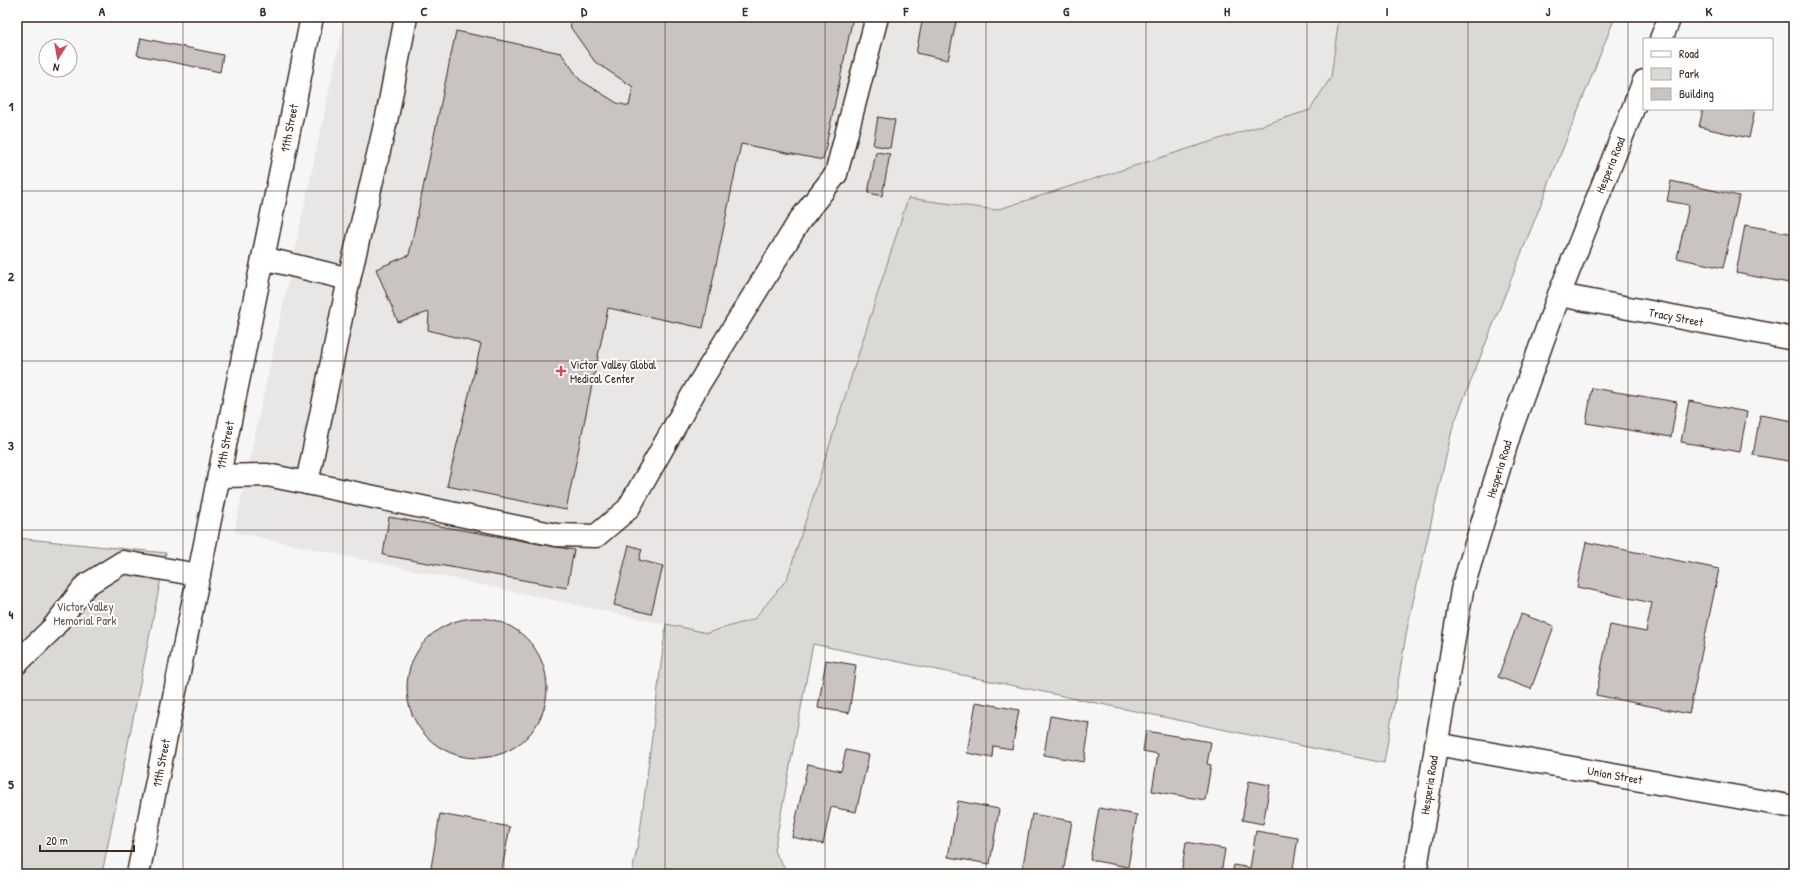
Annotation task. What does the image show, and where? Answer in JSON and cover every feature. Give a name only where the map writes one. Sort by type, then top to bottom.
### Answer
[{"type":"street","name":"11th Street","points":[[138,874],[312,17]]},
{"type":"street","points":[[307,483],[349,279],[388,112],[406,17]]},
{"type":"street","points":[[219,476],[267,475],[556,535],[596,536],[628,509],[698,386],[800,220],[836,174],[877,17]]},
{"type":"street","points":[[1661,38],[1670,17]]},
{"type":"street","name":"Hesperia Road","points":[[1415,874],[1462,590],[1510,432],[1559,294],[1643,84]]},
{"type":"street","points":[[263,258],[349,279]]},
{"type":"street","name":"Tracy Street","points":[[1559,294],[1794,339]]},
{"type":"street","points":[[17,663],[52,629],[86,585],[123,562],[199,575]]},
{"type":"street","name":"Union Street","points":[[1436,744],[1794,807]]},
{"type":"shaded area","name":"Victor Valley Global Medical Center","points":[[345,17],[1339,17],[1331,77],[1310,110],[996,210],[908,199],[787,579],[754,619],[707,633],[234,532]]},
{"type":"green space","points":[[1339,17],[1615,17],[1453,426],[1408,624],[1384,763],[813,644],[774,851],[789,874],[632,874],[640,832],[666,624],[707,633],[754,619],[787,579],[908,198],[996,210],[1310,110],[1331,77]]},
{"type":"green space","name":"Victor Valley Memorial Park","points":[[17,538],[166,553],[102,874],[17,874]]},
{"type":"building","points":[[569,17],[853,17],[823,160],[741,144],[703,328],[608,308],[566,510],[447,486],[481,344],[428,330],[429,312],[398,322],[376,269],[409,255],[456,31],[561,53],[580,80],[617,103],[629,106],[633,87],[595,62],[571,28]]},
{"type":"building","points":[[923,17],[957,17],[948,60],[916,53]]},
{"type":"building","points":[[141,38],[223,55],[220,72],[137,55]]},
{"type":"building","points":[[1703,110],[1755,110],[1749,138],[1699,127]]},
{"type":"building","points":[[878,117],[895,120],[890,148],[873,145]]},
{"type":"building","points":[[876,152],[890,154],[882,196],[868,193]]},
{"type":"building","points":[[1671,181],[1739,196],[1723,268],[1677,258],[1689,205],[1667,201]]},
{"type":"building","points":[[1745,225],[1794,234],[1794,284],[1736,273]]},
{"type":"building","points":[[1592,388],[1677,402],[1671,437],[1586,423]]},
{"type":"building","points":[[1689,401],[1747,412],[1740,452],[1681,442]]},
{"type":"building","points":[[1760,415],[1794,421],[1794,462],[1753,455]]},
{"type":"building","points":[[389,517],[574,550],[567,588],[383,555]]},
{"type":"building","points":[[1586,542],[1719,569],[1689,714],[1596,695],[1610,625],[1646,632],[1652,603],[1577,587]]},
{"type":"building","points":[[629,545],[642,549],[639,560],[663,566],[651,614],[614,605]]},
{"type":"building","points":[[1521,614],[1554,626],[1531,689],[1498,677]]},
{"type":"building","points":[[484,618],[504,623],[527,638],[542,661],[546,674],[546,702],[542,715],[527,738],[504,753],[491,757],[470,758],[450,753],[427,738],[412,715],[408,702],[407,681],[412,661],[427,638],[450,623],[463,619]]},
{"type":"building","points":[[826,660],[856,665],[849,713],[818,708]]},
{"type":"building","points":[[976,702],[1019,710],[1012,749],[993,746],[992,758],[967,753]]},
{"type":"building","points":[[1050,716],[1090,723],[1084,762],[1044,755]]},
{"type":"building","points":[[1146,731],[1211,742],[1207,764],[1211,765],[1205,800],[1152,791],[1158,754],[1143,751]]},
{"type":"building","points":[[846,750],[869,755],[856,812],[831,807],[823,844],[792,837],[808,764],[841,771]]},
{"type":"building","points":[[1249,781],[1270,785],[1263,824],[1242,820]]},
{"type":"building","points":[[958,801],[999,809],[990,864],[948,857]]},
{"type":"building","points":[[1099,808],[1137,815],[1128,867],[1090,860]]},
{"type":"building","points":[[440,814],[510,827],[501,874],[430,874]]},
{"type":"building","points":[[1032,814],[1072,821],[1063,874],[1039,874],[1022,871]]},
{"type":"building","points":[[1256,831],[1298,838],[1292,874],[1232,874],[1234,865],[1250,868]]},
{"type":"building","points":[[1186,842],[1225,849],[1221,874],[1181,874]]},
{"type":"place","name":"Victor Valley Global Medical Center","points":[[561,371]]}]
